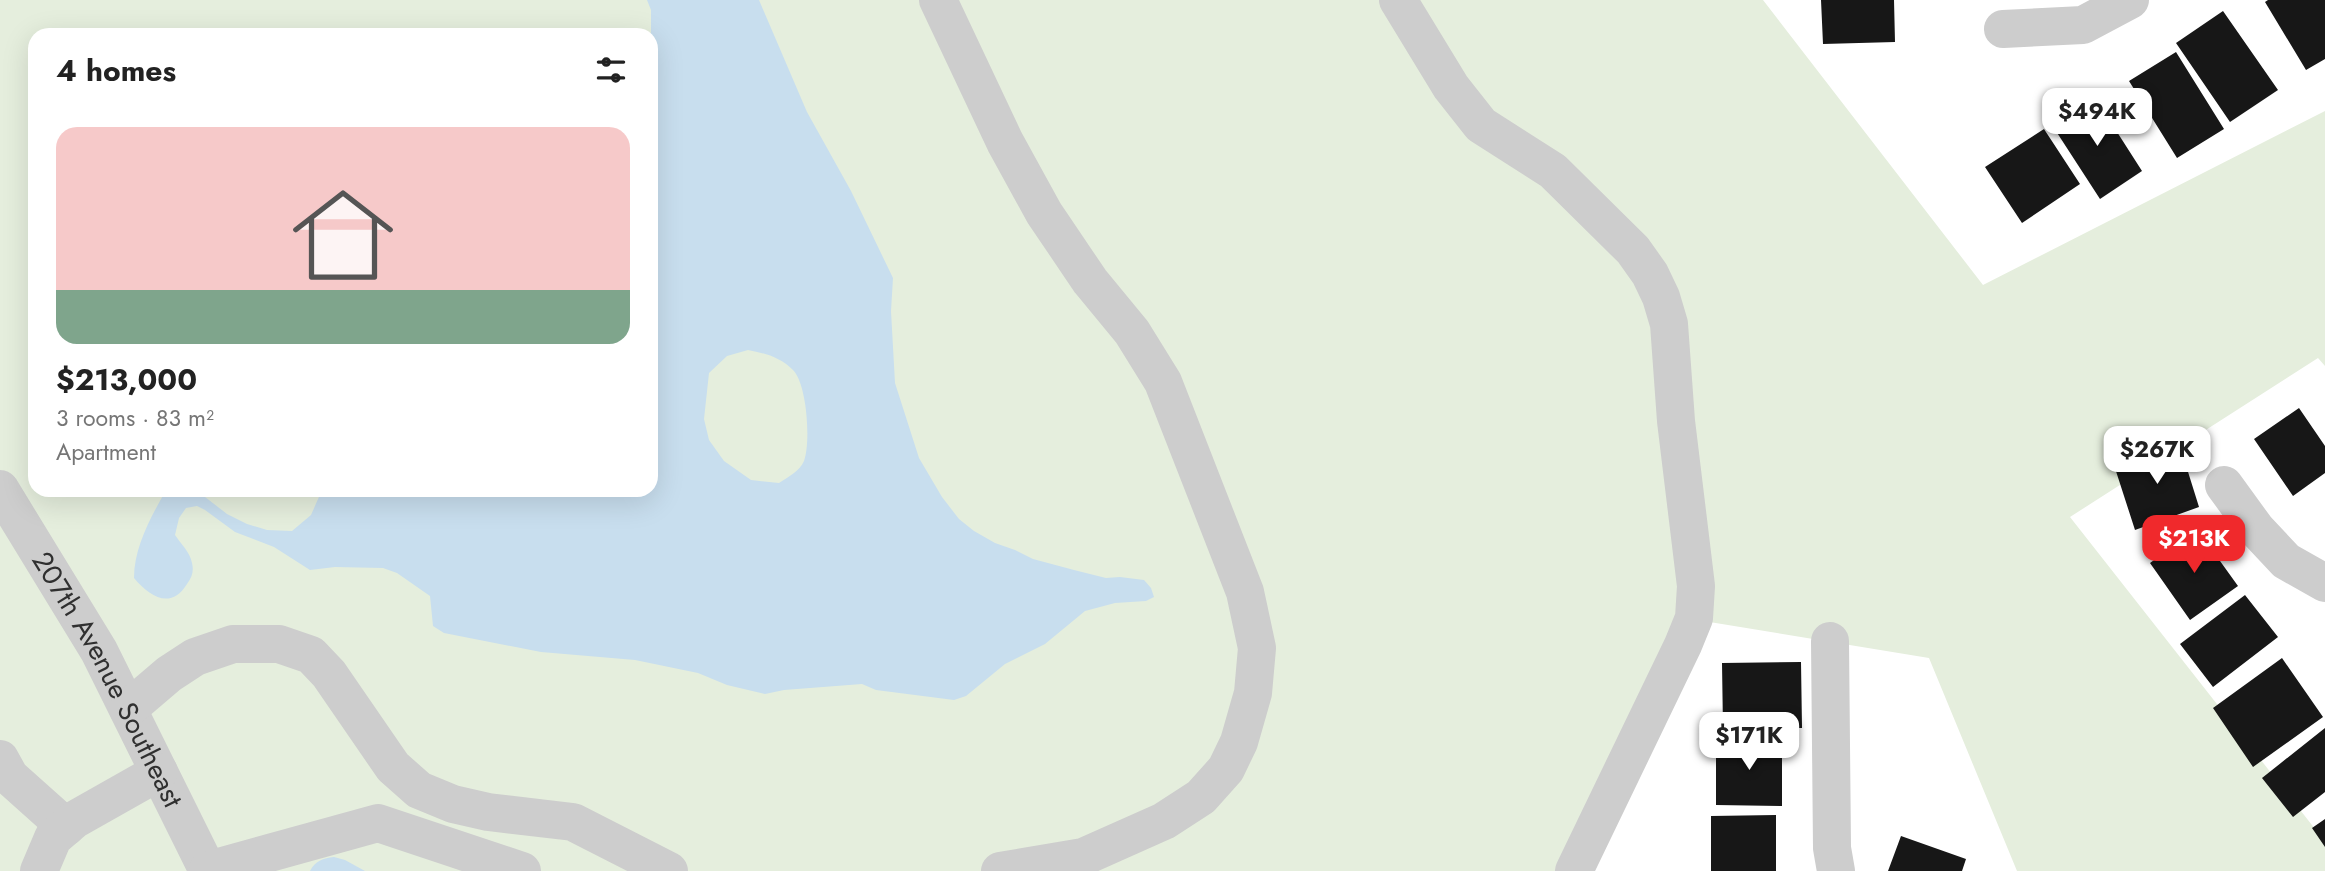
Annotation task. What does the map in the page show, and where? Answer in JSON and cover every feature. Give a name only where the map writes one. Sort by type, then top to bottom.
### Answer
[{"type":"street","points":[[938,0],[1005,142],[1044,213],[1090,281],[1132,332],[1163,382],[1245,592],[1256,648],[1253,693],[1239,742],[1226,769],[1201,797],[1164,821],[1083,857],[1000,871]]},
{"type":"street","points":[[1398,0],[1451,87],[1481,125],[1553,170],[1633,250],[1650,274],[1669,324],[1675,421],[1681,450],[1696,586],[1693,618],[1683,645],[1574,871]]},
{"type":"street","points":[[2003,29],[2083,25],[2130,0]]},
{"type":"street","points":[[2224,485],[2256,529],[2286,561],[2325,583]]},
{"type":"street","name":"207th Avenue Southeast","points":[[0,489],[99,651],[208,871]]},
{"type":"street","points":[[1830,641],[1832,848],[1836,871]]},
{"type":"street","points":[[128,709],[169,674],[195,657],[233,644],[279,644],[311,655],[329,674],[393,766],[419,790],[453,804],[488,812],[573,822],[669,871]]},
{"type":"street","points":[[0,759],[10,777],[66,827]]},
{"type":"street","points":[[39,871],[53,838],[74,820],[159,772]]},
{"type":"street","points":[[208,871],[378,823],[435,796]]},
{"type":"street","points":[[378,823],[522,871]]},
{"type":"green space","points":[[0,0],[1763,0],[1983,285],[2325,111],[2325,366],[2318,358],[2070,517],[2319,834],[2325,846],[2325,871],[2017,871],[1929,658],[1679,617],[1586,871],[0,871]]},
{"type":"water","points":[[647,0],[759,0],[807,112],[851,191],[893,278],[891,311],[895,383],[919,458],[942,497],[959,519],[995,543],[1033,559],[1106,578],[1144,580],[1154,597],[1146,601],[1115,603],[1085,611],[1045,644],[1005,664],[966,696],[954,700],[876,690],[862,684],[765,694],[727,685],[698,673],[635,660],[541,652],[444,633],[433,626],[430,596],[397,573],[383,568],[335,567],[310,570],[274,547],[235,532],[197,506],[186,508],[179,518],[175,535],[193,566],[191,577],[181,592],[167,599],[160,598],[147,591],[134,578],[140,544],[162,497],[205,497],[227,514],[247,524],[267,530],[292,531],[311,515],[319,497],[658,497],[658,28],[651,28],[651,10]],"holes":[[[748,350],[766,354],[788,366],[798,377],[806,414],[807,441],[804,461],[797,471],[779,483],[751,480],[724,461],[709,440],[704,419],[709,373],[727,356]]]},
{"type":"water","points":[[334,857],[365,871],[310,871],[320,861]]},
{"type":"building","points":[[1821,0],[1894,0],[1895,42],[1823,44]]},
{"type":"building","points":[[2325,0],[2325,59],[2306,70],[2265,2]]},
{"type":"building","points":[[2223,11],[2278,90],[2230,122],[2176,43]]},
{"type":"building","points":[[2176,52],[2224,129],[2177,158],[2129,81]]},
{"type":"building","points":[[2094,96],[2142,171],[2100,199],[2052,125]]},
{"type":"building","points":[[2044,129],[2080,184],[2022,223],[1985,167]]},
{"type":"building","points":[[2299,408],[2325,446],[2325,473],[2293,496],[2254,439]]},
{"type":"building","points":[[2179,443],[2199,507],[2135,530],[2114,465]]},
{"type":"building","points":[[2197,529],[2238,586],[2190,620],[2150,563]]},
{"type":"building","points":[[2245,595],[2278,637],[2213,687],[2180,644]]},
{"type":"building","points":[[2282,658],[2323,717],[2253,767],[2213,708]]},
{"type":"building","points":[[1801,662],[1802,728],[1723,729],[1722,663]]},
{"type":"building","points":[[2325,728],[2325,792],[2293,817],[2262,778]]},
{"type":"building","points":[[1716,739],[1782,739],[1782,806],[1716,805]]},
{"type":"building","points":[[1776,815],[1776,871],[1711,871],[1711,816]]},
{"type":"building","points":[[2325,819],[2325,847],[2312,828]]},
{"type":"building","points":[[1901,836],[1966,859],[1962,871],[1888,871]]}]
